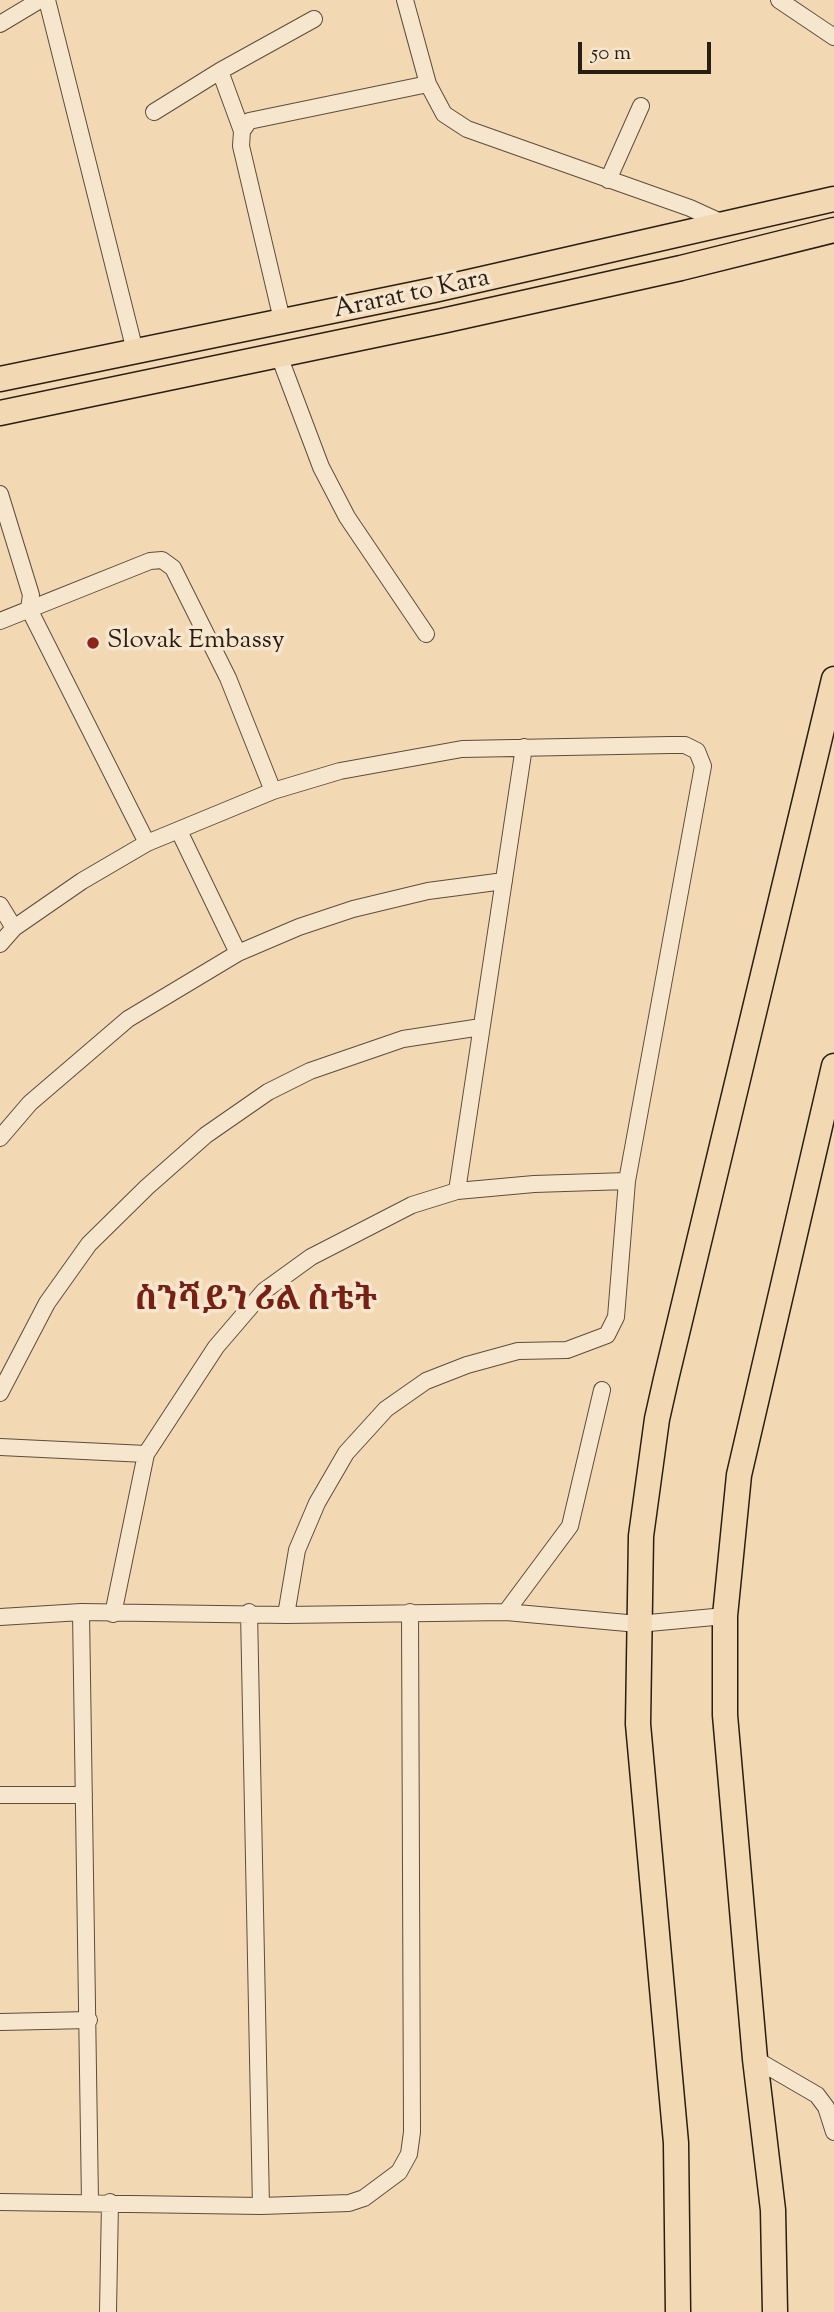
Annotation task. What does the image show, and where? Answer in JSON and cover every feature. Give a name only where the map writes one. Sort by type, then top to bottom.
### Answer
[{"type":"main road","name":"Ararat to Kara","points":[[0,379],[434,290],[834,199]]},
{"type":"main road","name":"Ararat to Kara","points":[[0,412],[654,274],[834,230]]},
{"type":"main road","points":[[213,335],[223,366]]},
{"type":"main road","points":[[678,2312],[676,2143],[638,1724],[641,1536],[657,1419],[834,679]]},
{"type":"main road","points":[[775,2312],[773,2210],[755,2059],[725,1715],[725,1616],[739,1475],[834,1066]]},
{"type":"street","points":[[0,24],[40,0]]},
{"type":"street","points":[[47,0],[135,351]]},
{"type":"street","points":[[405,0],[428,84],[444,114],[467,129],[690,208],[726,225]]},
{"type":"street","points":[[779,0],[834,37]]},
{"type":"street","points":[[154,112],[220,71],[314,19]]},
{"type":"street","points":[[220,71],[242,131],[242,146],[282,320]]},
{"type":"street","points":[[242,131],[249,121],[428,84]]},
{"type":"street","points":[[608,180],[640,106]]},
{"type":"street","points":[[278,353],[321,467],[347,517],[426,634]]},
{"type":"street","points":[[0,494],[31,595],[29,609],[147,843]]},
{"type":"street","points":[[0,621],[150,561],[162,560],[173,568],[228,678],[273,791]]},
{"type":"street","points":[[0,944],[14,928],[82,881],[147,843],[273,791],[340,771],[462,749],[685,745],[697,751],[703,766],[627,1181],[615,1317],[607,1335],[567,1350],[517,1351],[467,1365],[426,1381],[386,1409],[346,1453],[317,1503],[297,1550],[286,1615]]},
{"type":"street","points":[[457,1191],[524,747]]},
{"type":"street","points":[[179,831],[238,953]]},
{"type":"street","points":[[0,1138],[30,1103],[128,1019],[238,953],[299,927],[353,909],[428,891],[503,881]]},
{"type":"street","points":[[0,905],[14,928]]},
{"type":"street","points":[[0,1393],[47,1303],[89,1244],[147,1187],[206,1136],[268,1093],[310,1071],[403,1039],[481,1027]]},
{"type":"street","points":[[113,1614],[146,1454],[216,1347],[264,1292],[311,1257],[373,1224],[412,1205],[457,1191],[534,1184],[627,1181]]},
{"type":"street","points":[[506,1612],[570,1526],[602,1390]]},
{"type":"street","points":[[0,1447],[146,1454]]},
{"type":"street","points":[[0,1617],[81,1612],[249,1612],[286,1615],[506,1612],[638,1625],[725,1616]]},
{"type":"street","points":[[81,1612],[90,2202]]},
{"type":"street","points":[[249,1612],[261,2206]]},
{"type":"street","points":[[0,2202],[261,2206],[349,2203],[364,2198],[399,2172],[409,2154],[412,2132],[410,1612]]},
{"type":"street","points":[[0,1795],[84,1795]]},
{"type":"street","points":[[0,2022],[89,2020]]},
{"type":"street","points":[[755,2059],[804,2086],[830,2105],[834,2132]]},
{"type":"street","points":[[108,2312],[110,2202]]},
{"type":"place","name":"Slovak Embassy","points":[[93,643]]},
{"type":"district","name":"ስንሻይን ሪል ስቴት","points":[[256,1303]]}]
